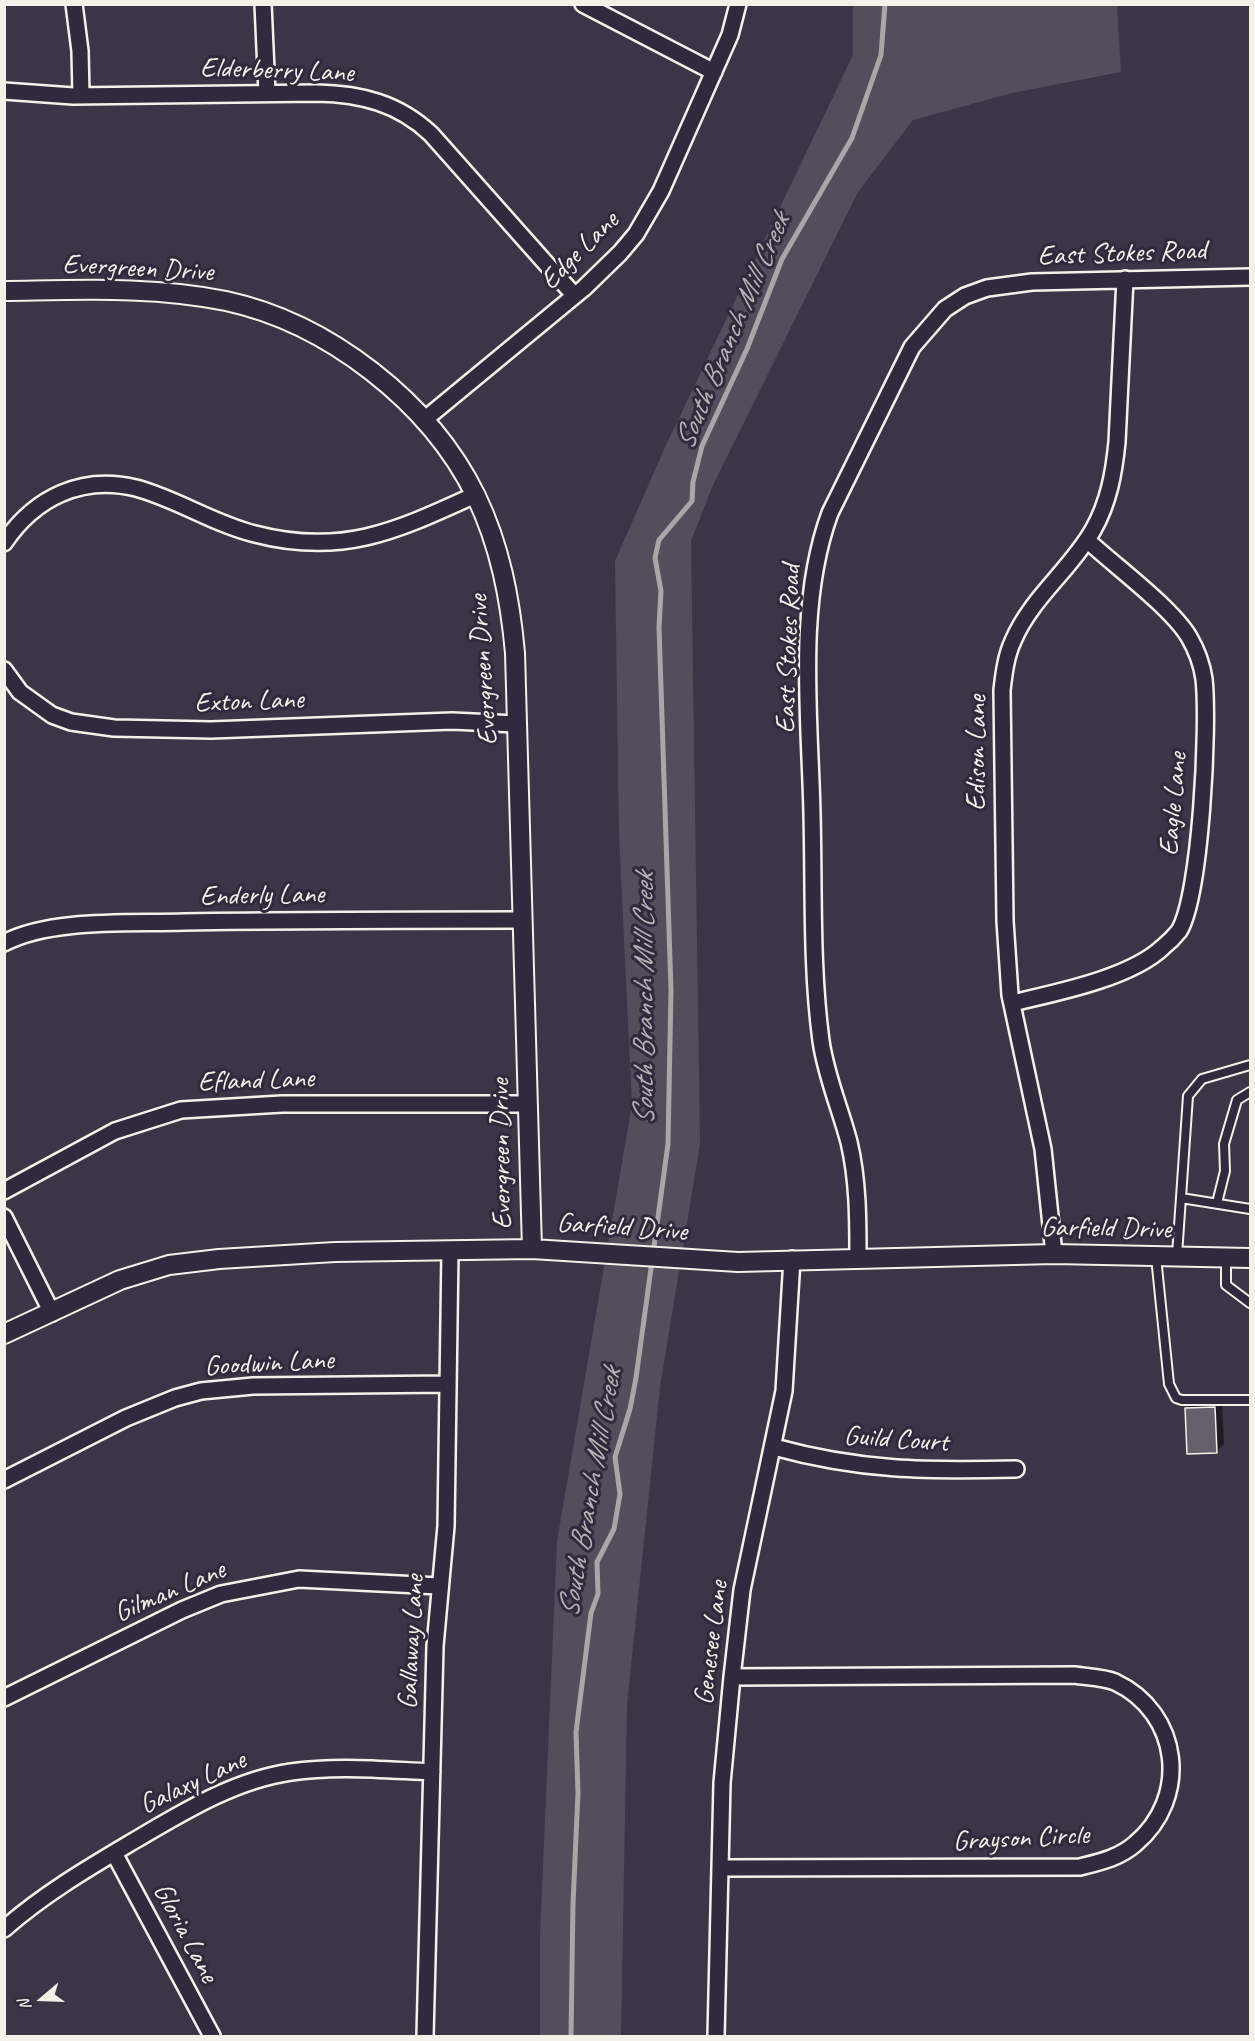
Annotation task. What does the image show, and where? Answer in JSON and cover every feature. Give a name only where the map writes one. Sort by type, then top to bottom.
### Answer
[{"type":"street","points":[[74,4],[80,51],[81,95]]},
{"type":"street","points":[[263,4],[267,93]]},
{"type":"street","points":[[583,4],[714,72]]},
{"type":"street","name":"Edge Lane","points":[[424,420],[574,295],[620,253],[649,212],[730,35],[738,4]]},
{"type":"street","name":"Elderberry Lane","points":[[4,91],[81,95],[342,94],[390,104],[412,116],[431,134],[574,295]]},
{"type":"street","name":"East Stokes Road","points":[[858,1259],[854,1171],[821,1043],[815,960],[809,650],[811,594],[821,538],[830,513],[912,347],[945,309],[965,296],[1009,284],[1251,277]]},
{"type":"street","name":"Edison Lane","points":[[1054,1254],[1043,1149],[1011,1004],[1005,921],[1002,690],[1005,664],[1013,640],[1025,619],[1087,540],[1104,510],[1115,465],[1125,279]]},
{"type":"street","name":"Evergreen Drive","points":[[4,291],[163,291],[256,309],[304,329],[341,350],[393,391],[424,420],[459,465],[476,495],[496,546],[508,588],[515,653],[532,1249]]},
{"type":"street","points":[[4,543],[16,526],[48,499],[84,484],[120,484],[136,488],[255,534],[316,543],[366,539],[396,530],[476,495]]},
{"type":"street","name":"Eagle Lane","points":[[1011,1004],[1062,991],[1144,962],[1179,931],[1192,883],[1206,724],[1204,677],[1198,656],[1177,620],[1087,540]]},
{"type":"street","name":"Exton Lane","points":[[4,670],[21,692],[52,715],[71,722],[114,728],[211,730],[453,722],[516,724]]},
{"type":"street","name":"Enderly Lane","points":[[4,943],[40,929],[123,924],[246,920],[523,920]]},
{"type":"street","name":"Efland Lane","points":[[4,1191],[115,1131],[180,1110],[282,1104],[527,1104]]},
{"type":"street","points":[[4,1217],[52,1312]]},
{"type":"street","name":"Garfield Drive","points":[[4,1334],[120,1280],[169,1265],[219,1259],[335,1252],[532,1249],[613,1252],[738,1262],[1054,1254],[1251,1258]]},
{"type":"street","name":"Gallaway Lane","points":[[425,2037],[435,1646],[446,1527],[450,1251]]},
{"type":"street","name":"Genesee Lane","points":[[716,2037],[722,1783],[732,1677],[746,1571],[774,1447],[789,1344],[792,1259]]},
{"type":"street","name":"Goodwin Lane","points":[[4,1480],[126,1418],[175,1398],[201,1391],[253,1386],[448,1384]]},
{"type":"street","name":"Guild Court","points":[[774,1447],[831,1461],[884,1469],[937,1471],[1016,1468]]},
{"type":"street","name":"Gilman Lane","points":[[4,1698],[182,1610],[221,1594],[299,1579],[439,1586]]},
{"type":"street","name":"Grayson Circle","points":[[720,1868],[1080,1867],[1117,1856],[1147,1833],[1158,1817],[1170,1782],[1170,1745],[1163,1728],[1142,1700],[1112,1681],[1074,1675],[732,1677]]},
{"type":"street","name":"Galaxy Lane","points":[[4,1929],[37,1900],[114,1853],[211,1798],[272,1775],[337,1769],[432,1772]]},
{"type":"street","name":"Gloria Lane","points":[[114,1853],[212,2037]]},
{"type":"lane","points":[[1177,1257],[1188,1096],[1202,1079],[1251,1065]]},
{"type":"lane","points":[[1217,1203],[1225,1171],[1224,1144],[1237,1100],[1251,1092]]},
{"type":"lane","points":[[1181,1198],[1251,1209]]},
{"type":"lane","points":[[1156,1256],[1169,1384],[1176,1398],[1182,1400],[1251,1400]]},
{"type":"lane","points":[[1226,1257],[1226,1285],[1251,1303]]},
{"type":"shaded area","points":[[853,5],[1117,5],[1121,72],[1012,93],[913,120],[858,192],[713,485],[691,541],[700,1144],[660,1387],[627,1705],[621,2036],[540,2036],[540,1936],[557,1541],[632,1104],[619,835],[615,561],[666,445],[853,55]]},
{"type":"building","points":[[1215,1407],[1217,1453],[1187,1454],[1185,1408]]},
{"type":"waterway","name":"South Branch Mill Creek","points":[[571,2036],[573,1904],[578,1793],[576,1732],[591,1613],[598,1594],[597,1562],[614,1529],[620,1494],[615,1457],[630,1409],[636,1378],[668,1144],[671,990],[659,627],[661,591],[655,558],[659,540],[692,501],[693,482],[702,446],[747,349],[782,259],[852,138],[881,55],[885,4]]}]
